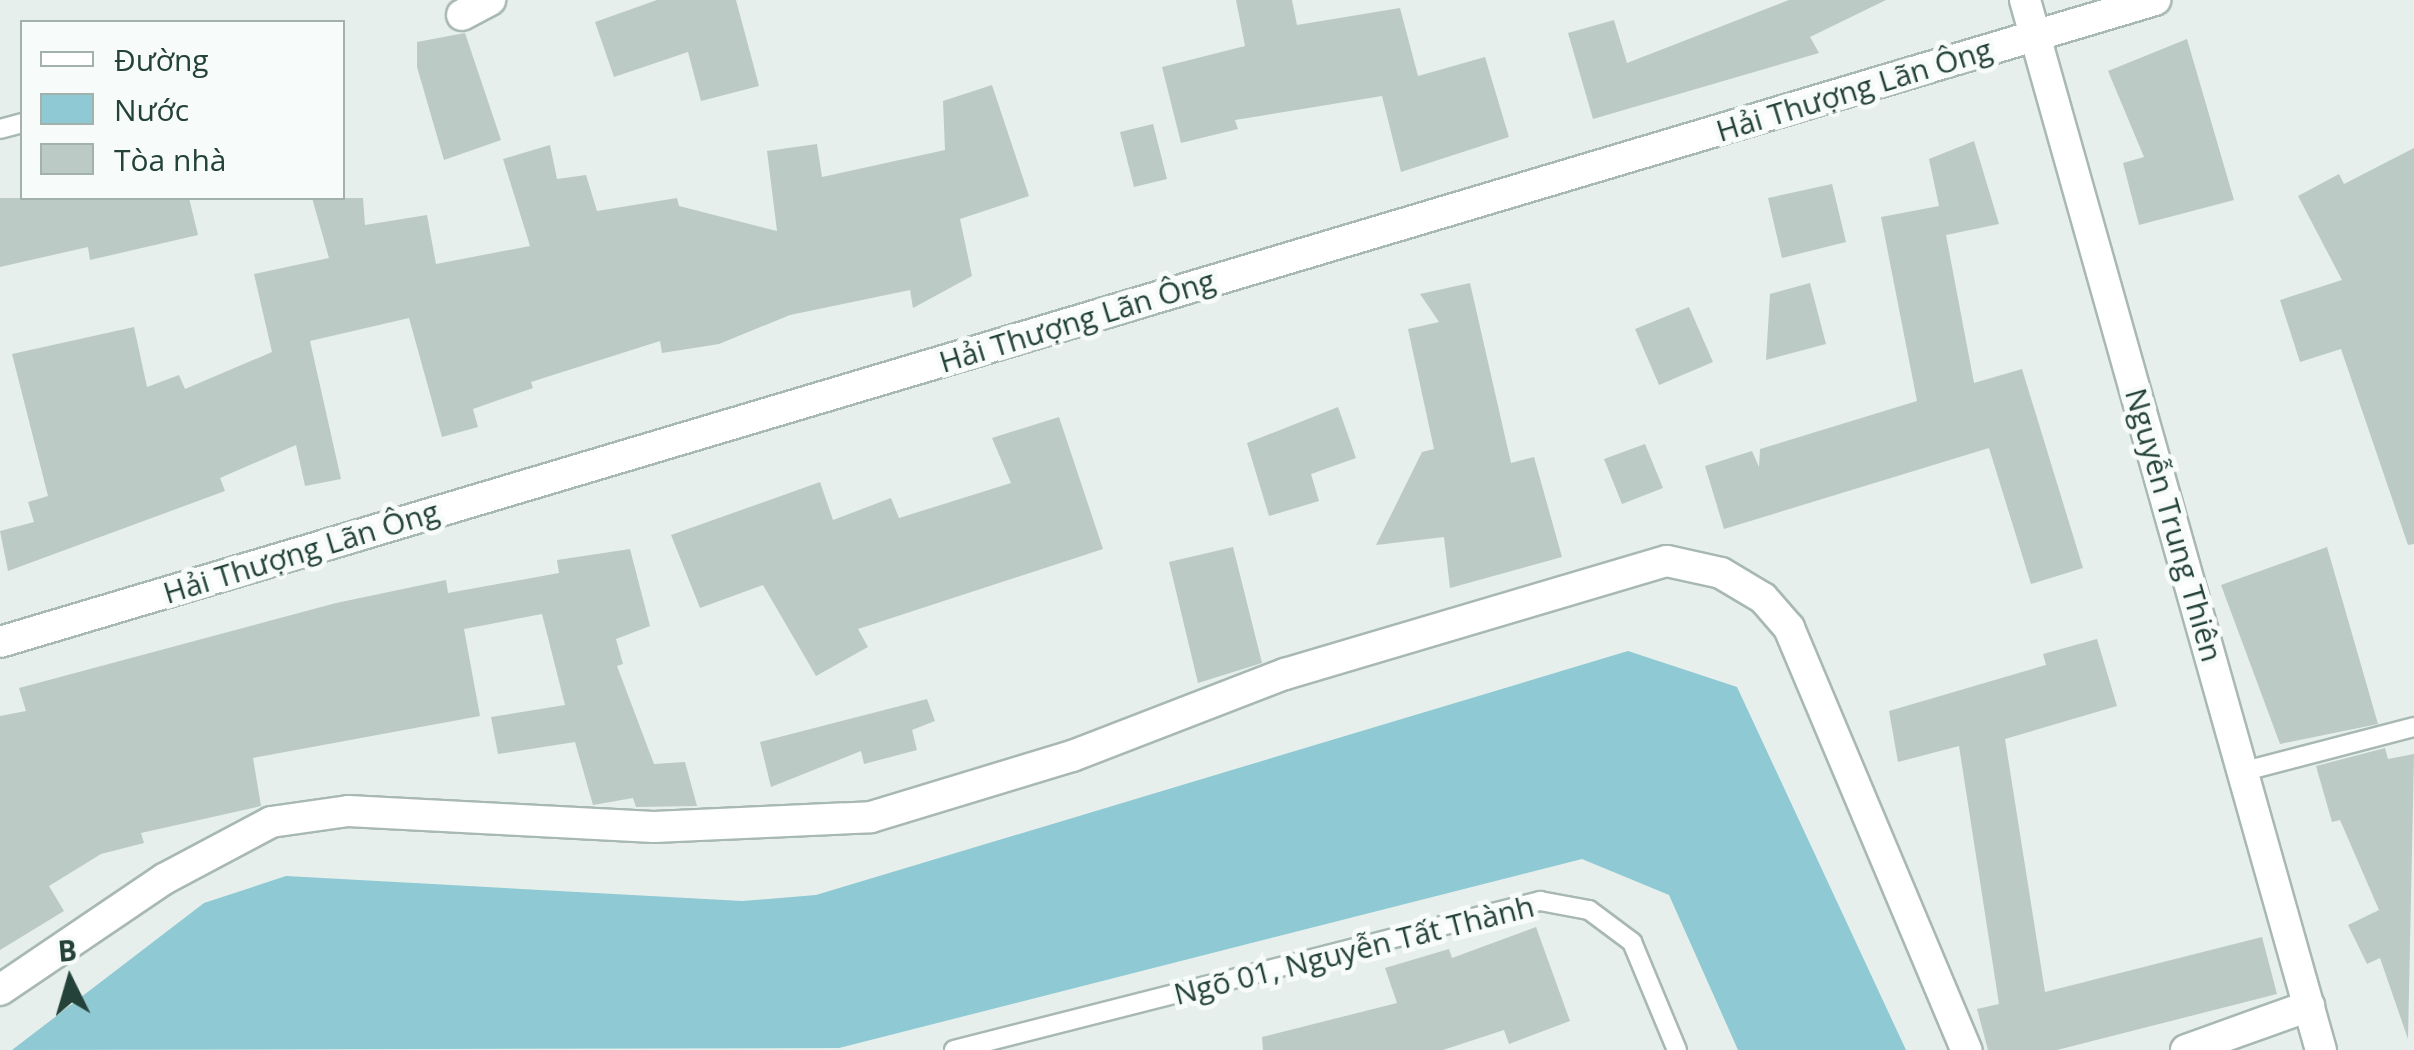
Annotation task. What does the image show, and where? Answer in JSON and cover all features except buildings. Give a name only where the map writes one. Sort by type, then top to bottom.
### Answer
[{"type":"street","points":[[462,15],[490,0]]},
{"type":"street","name":"Nguyễn Trung Thiên","points":[[2025,0],[2321,1050]]},
{"type":"street","name":"Hải Thượng Lãn Ông","points":[[0,642],[2155,0]]},
{"type":"street","points":[[0,990],[164,879],[271,822],[348,811],[654,827],[871,817],[1072,756],[1286,674],[1667,561],[1722,573],[1763,598],[1789,628],[1966,1050]]},
{"type":"street","points":[[2186,1050],[2309,1006]]},
{"type":"lane","points":[[2245,770],[2414,726]]},
{"type":"lane","name":"Ngõ 01, Nguyễn Tất Thành","points":[[954,1050],[1540,902],[1589,910],[1632,942],[1677,1050]]},
{"type":"water","points":[[1628,651],[1737,687],[1906,1050],[1738,1050],[1669,895],[1582,859],[839,1048],[12,1050],[204,903],[286,876],[742,901],[816,895]]}]
